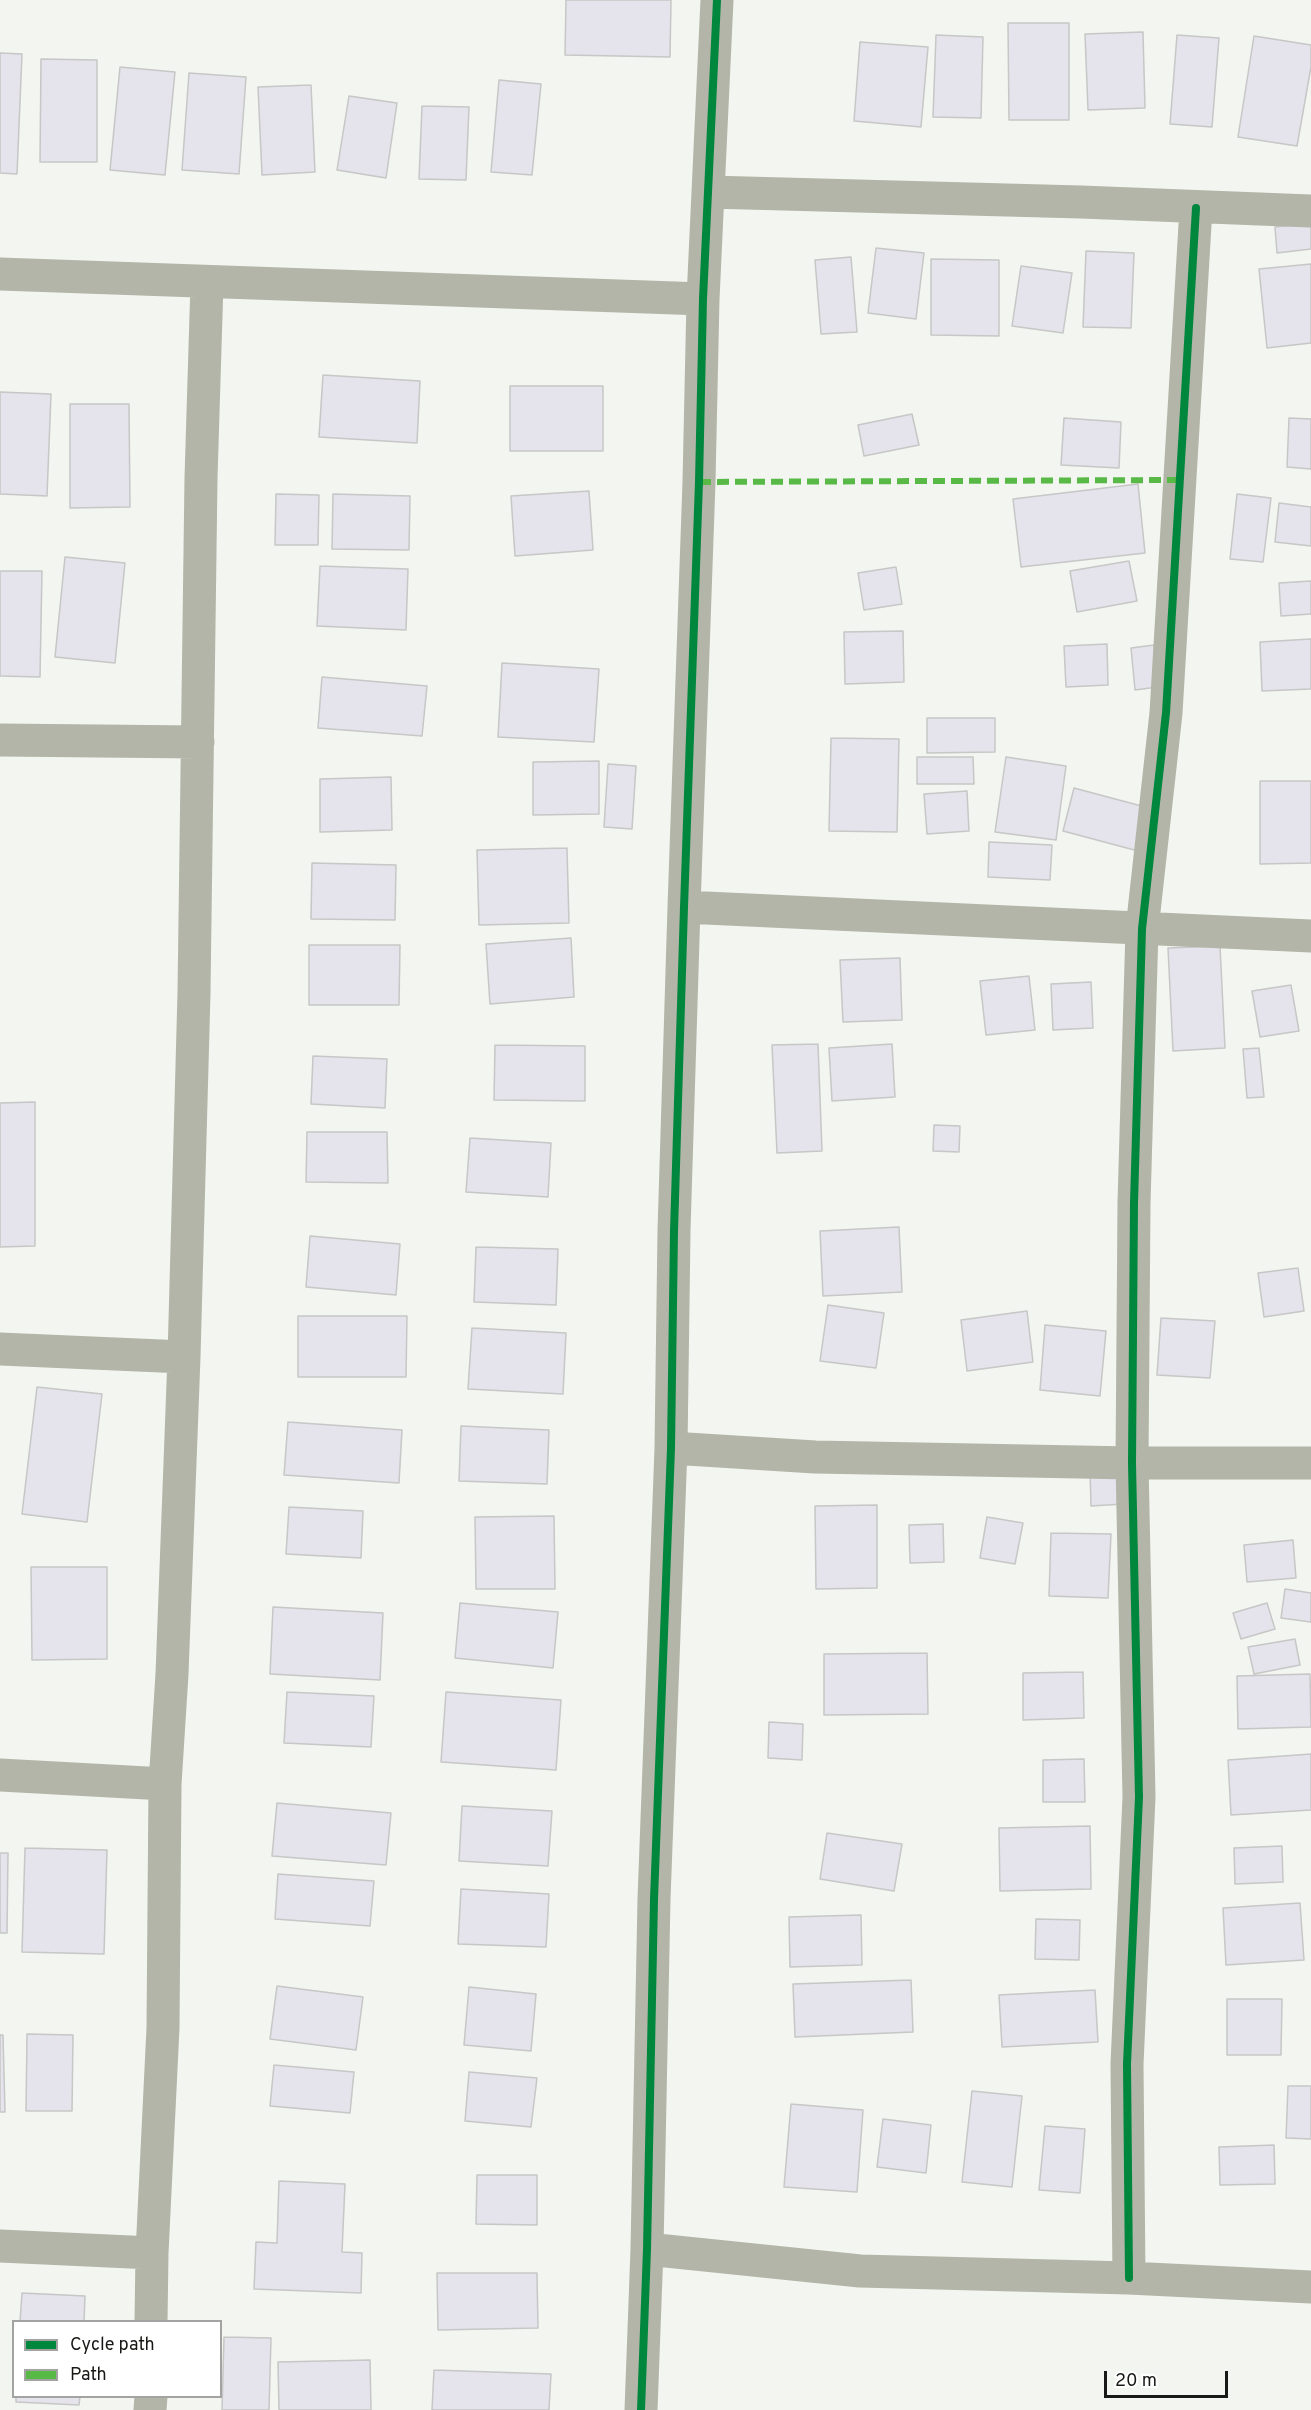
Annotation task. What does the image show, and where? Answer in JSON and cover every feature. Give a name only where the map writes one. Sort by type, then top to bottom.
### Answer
[{"type":"street","points":[[641,2410],[647,2249],[654,1887],[671,1448],[674,1231],[703,299],[717,0]]},
{"type":"street","points":[[709,192],[1311,211]]},
{"type":"street","points":[[1129,2278],[1127,2064],[1138,1797],[1132,1463],[1134,1203],[1142,929],[1166,713],[1196,208]]},
{"type":"street","points":[[0,274],[703,299]]},
{"type":"street","points":[[151,2320],[163,2028],[165,1784],[172,1674],[184,1357],[198,742],[201,478],[207,283]]},
{"type":"street","points":[[0,740],[198,742]]},
{"type":"street","points":[[684,907],[1311,936]]},
{"type":"street","points":[[0,1349],[184,1357]]},
{"type":"street","points":[[671,1448],[805,1457],[1132,1463],[1311,1463]]},
{"type":"street","points":[[0,1775],[165,1784]]},
{"type":"street","points":[[0,2246],[152,2253]]},
{"type":"street","points":[[647,2249],[860,2271],[1129,2278],[1311,2287]]},
{"type":"building","points":[[566,0],[671,0],[670,57],[565,55]]},
{"type":"building","points":[[1008,23],[1069,23],[1069,120],[1009,120]]},
{"type":"building","points":[[1143,32],[1145,108],[1088,110],[1085,34]]},
{"type":"building","points":[[936,35],[983,37],[981,118],[933,117]]},
{"type":"building","points":[[1177,35],[1219,38],[1212,127],[1170,124]]},
{"type":"building","points":[[1254,36],[1311,45],[1311,67],[1297,146],[1238,137]]},
{"type":"building","points":[[860,42],[928,47],[921,127],[854,121]]},
{"type":"building","points":[[0,53],[22,54],[17,174],[0,173]]},
{"type":"building","points":[[41,59],[97,60],[97,162],[40,162]]},
{"type":"building","points":[[120,67],[175,72],[165,175],[110,170]]},
{"type":"building","points":[[189,73],[246,77],[239,174],[182,170]]},
{"type":"building","points":[[499,80],[541,84],[532,175],[491,172]]},
{"type":"building","points":[[311,85],[315,172],[262,175],[258,87]]},
{"type":"building","points":[[349,96],[397,103],[386,178],[337,170]]},
{"type":"building","points":[[422,106],[469,107],[466,180],[419,179]]},
{"type":"building","points":[[1311,223],[1311,249],[1277,253],[1275,227]]},
{"type":"building","points":[[876,248],[924,253],[916,319],[868,313]]},
{"type":"building","points":[[1086,251],[1134,253],[1131,328],[1083,327]]},
{"type":"building","points":[[851,257],[857,332],[821,334],[815,260]]},
{"type":"building","points":[[931,259],[999,260],[999,336],[931,335]]},
{"type":"building","points":[[1311,264],[1311,343],[1267,348],[1259,269]]},
{"type":"building","points":[[1021,266],[1072,273],[1063,333],[1012,326]]},
{"type":"building","points":[[323,375],[420,381],[417,443],[319,437]]},
{"type":"building","points":[[510,386],[603,386],[603,451],[510,451]]},
{"type":"building","points":[[0,392],[51,394],[47,496],[0,494]]},
{"type":"building","points":[[70,404],[129,404],[130,507],[70,508]]},
{"type":"building","points":[[912,414],[919,445],[864,456],[858,425]]},
{"type":"building","points":[[1064,418],[1121,422],[1119,468],[1061,465]]},
{"type":"building","points":[[1289,418],[1311,419],[1311,469],[1287,467]]},
{"type":"building","points":[[1138,484],[1145,553],[1021,567],[1013,499]]},
{"type":"building","points":[[589,491],[593,550],[515,556],[511,496]]},
{"type":"building","points":[[276,494],[319,495],[318,545],[275,545]]},
{"type":"building","points":[[333,494],[410,496],[409,550],[332,549]]},
{"type":"building","points":[[1237,494],[1271,498],[1263,562],[1230,559]]},
{"type":"building","points":[[1279,503],[1311,507],[1311,546],[1275,542]]},
{"type":"building","points":[[65,557],[125,563],[115,663],[55,657]]},
{"type":"building","points":[[1129,561],[1137,601],[1077,612],[1070,571]]},
{"type":"building","points":[[320,566],[408,569],[406,630],[317,626]]},
{"type":"building","points":[[896,567],[902,604],[864,610],[858,573]]},
{"type":"building","points":[[0,571],[42,571],[40,677],[0,676]]},
{"type":"building","points":[[1311,581],[1311,614],[1281,616],[1279,583]]},
{"type":"building","points":[[903,631],[904,682],[845,684],[844,632]]},
{"type":"building","points":[[1311,639],[1311,689],[1262,691],[1260,642]]},
{"type":"building","points":[[1107,644],[1108,685],[1066,687],[1064,646]]},
{"type":"building","points":[[1154,645],[1158,687],[1135,690],[1131,648]]},
{"type":"building","points":[[502,663],[599,669],[594,742],[498,737]]},
{"type":"building","points":[[322,677],[427,686],[422,736],[318,728]]},
{"type":"building","points":[[927,718],[995,718],[995,752],[927,753]]},
{"type":"building","points":[[831,738],[899,739],[897,832],[829,831]]},
{"type":"building","points":[[917,757],[973,757],[974,784],[917,784]]},
{"type":"building","points":[[1006,757],[1066,766],[1056,840],[995,832]]},
{"type":"building","points":[[599,761],[599,814],[533,815],[533,762]]},
{"type":"building","points":[[608,764],[636,766],[632,829],[604,827]]},
{"type":"building","points":[[391,777],[392,830],[320,832],[320,779]]},
{"type":"building","points":[[1260,781],[1311,781],[1311,863],[1260,864]]},
{"type":"building","points":[[1074,788],[1149,808],[1138,851],[1063,831]]},
{"type":"building","points":[[967,791],[969,831],[927,834],[924,794]]},
{"type":"building","points":[[989,842],[1052,845],[1050,880],[988,877]]},
{"type":"building","points":[[567,848],[569,923],[479,925],[477,850]]},
{"type":"building","points":[[312,863],[396,865],[395,920],[311,919]]},
{"type":"building","points":[[571,938],[574,997],[490,1004],[486,944]]},
{"type":"building","points":[[309,945],[400,945],[399,1005],[309,1005]]},
{"type":"building","points":[[1220,946],[1225,1048],[1173,1051],[1168,948]]},
{"type":"building","points":[[900,958],[902,1020],[843,1022],[840,960]]},
{"type":"building","points":[[1029,976],[1035,1030],[986,1035],[980,981]]},
{"type":"building","points":[[1091,982],[1093,1028],[1053,1030],[1051,984]]},
{"type":"building","points":[[1291,985],[1299,1031],[1260,1037],[1252,991]]},
{"type":"building","points":[[818,1044],[822,1151],[777,1153],[772,1045]]},
{"type":"building","points":[[892,1044],[895,1097],[832,1101],[829,1048]]},
{"type":"building","points":[[495,1045],[585,1046],[585,1101],[494,1100]]},
{"type":"building","points":[[1259,1048],[1264,1097],[1247,1098],[1243,1049]]},
{"type":"building","points":[[313,1056],[387,1059],[385,1108],[311,1104]]},
{"type":"building","points":[[35,1102],[35,1246],[0,1247],[0,1103]]},
{"type":"building","points":[[934,1125],[960,1126],[959,1152],[933,1151]]},
{"type":"building","points":[[307,1132],[387,1132],[388,1183],[306,1182]]},
{"type":"building","points":[[470,1138],[551,1143],[548,1197],[466,1192]]},
{"type":"building","points":[[899,1227],[902,1292],[823,1296],[820,1231]]},
{"type":"building","points":[[310,1236],[400,1244],[396,1295],[306,1287]]},
{"type":"building","points":[[476,1247],[558,1249],[556,1305],[474,1302]]},
{"type":"building","points":[[1298,1268],[1304,1311],[1264,1317],[1258,1273]]},
{"type":"building","points":[[828,1305],[884,1313],[876,1368],[820,1361]]},
{"type":"building","points":[[1027,1311],[1033,1362],[967,1371],[961,1320]]},
{"type":"building","points":[[298,1316],[407,1316],[406,1377],[298,1377]]},
{"type":"building","points":[[1161,1318],[1215,1321],[1210,1378],[1157,1375]]},
{"type":"building","points":[[1045,1325],[1106,1331],[1100,1396],[1040,1390]]},
{"type":"building","points":[[472,1328],[566,1333],[563,1394],[468,1389]]},
{"type":"building","points":[[37,1387],[102,1394],[87,1522],[22,1514]]},
{"type":"building","points":[[288,1422],[402,1430],[399,1483],[284,1475]]},
{"type":"building","points":[[461,1426],[549,1430],[547,1484],[459,1481]]},
{"type":"building","points":[[1123,1469],[1124,1504],[1091,1506],[1090,1470]]},
{"type":"building","points":[[877,1505],[877,1588],[816,1589],[815,1506]]},
{"type":"building","points":[[289,1507],[363,1511],[361,1558],[286,1554]]},
{"type":"building","points":[[554,1516],[555,1589],[476,1589],[475,1517]]},
{"type":"building","points":[[987,1517],[1023,1523],[1015,1564],[980,1558]]},
{"type":"building","points":[[943,1524],[944,1562],[910,1563],[909,1525]]},
{"type":"building","points":[[1051,1533],[1111,1534],[1108,1598],[1049,1596]]},
{"type":"building","points":[[1293,1540],[1296,1578],[1247,1582],[1244,1545]]},
{"type":"building","points":[[31,1567],[107,1567],[107,1659],[32,1660]]},
{"type":"building","points":[[1285,1589],[1311,1593],[1311,1622],[1281,1618]]},
{"type":"building","points":[[460,1603],[558,1612],[553,1668],[455,1658]]},
{"type":"building","points":[[1267,1603],[1275,1629],[1241,1639],[1233,1613]]},
{"type":"building","points":[[273,1607],[383,1613],[380,1680],[270,1674]]},
{"type":"building","points":[[1295,1639],[1300,1665],[1254,1674],[1248,1647]]},
{"type":"building","points":[[927,1653],[928,1714],[824,1715],[824,1654]]},
{"type":"building","points":[[1083,1672],[1084,1718],[1023,1720],[1023,1673]]},
{"type":"building","points":[[1310,1674],[1311,1727],[1238,1729],[1237,1676]]},
{"type":"building","points":[[287,1692],[374,1696],[371,1747],[284,1743]]},
{"type":"building","points":[[446,1692],[561,1700],[556,1770],[441,1762]]},
{"type":"building","points":[[769,1722],[803,1724],[802,1760],[768,1758]]},
{"type":"building","points":[[1311,1754],[1311,1810],[1231,1815],[1228,1760]]},
{"type":"building","points":[[1084,1759],[1085,1802],[1043,1802],[1043,1760]]},
{"type":"building","points":[[277,1803],[391,1813],[386,1865],[272,1856]]},
{"type":"building","points":[[462,1806],[552,1811],[548,1866],[459,1861]]},
{"type":"building","points":[[1090,1826],[1091,1889],[1000,1891],[999,1828]]},
{"type":"building","points":[[827,1833],[902,1844],[894,1891],[820,1879]]},
{"type":"building","points":[[1282,1846],[1283,1882],[1235,1884],[1234,1848]]},
{"type":"building","points":[[25,1848],[107,1850],[104,1954],[22,1952]]},
{"type":"building","points":[[0,1853],[8,1853],[7,1933],[0,1933]]},
{"type":"building","points":[[278,1874],[374,1881],[370,1926],[275,1919]]},
{"type":"building","points":[[461,1889],[549,1894],[546,1947],[458,1944]]},
{"type":"building","points":[[1300,1903],[1304,1960],[1226,1965],[1223,1908]]},
{"type":"building","points":[[861,1915],[862,1965],[790,1967],[789,1917]]},
{"type":"building","points":[[1036,1919],[1080,1920],[1079,1960],[1035,1959]]},
{"type":"building","points":[[911,1980],[913,2032],[795,2037],[793,1984]]},
{"type":"building","points":[[277,1986],[363,1997],[356,2050],[270,2039]]},
{"type":"building","points":[[469,1987],[536,1994],[531,2051],[464,2045]]},
{"type":"building","points":[[1095,1990],[1098,2042],[1002,2047],[999,1995]]},
{"type":"building","points":[[1227,1999],[1282,1999],[1281,2055],[1227,2055]]},
{"type":"building","points":[[27,2034],[73,2035],[72,2111],[26,2111]]},
{"type":"building","points":[[0,2035],[3,2035],[5,2112],[0,2112]]},
{"type":"building","points":[[274,2065],[354,2072],[350,2113],[270,2106]]},
{"type":"building","points":[[469,2072],[537,2078],[531,2127],[465,2121]]},
{"type":"building","points":[[1288,2086],[1311,2086],[1311,2139],[1286,2138]]},
{"type":"building","points":[[972,2091],[1022,2096],[1012,2187],[962,2182]]},
{"type":"building","points":[[791,2104],[863,2110],[857,2192],[784,2187]]},
{"type":"building","points":[[883,2119],[931,2125],[926,2173],[877,2167]]},
{"type":"building","points":[[1045,2126],[1085,2129],[1080,2193],[1039,2190]]},
{"type":"building","points":[[1274,2145],[1275,2184],[1220,2185],[1219,2147]]},
{"type":"building","points":[[477,2175],[537,2175],[537,2225],[476,2224]]},
{"type":"building","points":[[279,2181],[345,2184],[342,2252],[362,2253],[361,2293],[254,2289],[256,2242],[277,2243]]},
{"type":"building","points":[[437,2273],[537,2273],[538,2328],[438,2330]]},
{"type":"building","points":[[22,2293],[85,2296],[84,2320],[20,2320]]},
{"type":"building","points":[[224,2337],[271,2338],[269,2410],[222,2410]]},
{"type":"building","points":[[370,2360],[371,2410],[279,2410],[278,2362]]},
{"type":"building","points":[[434,2370],[551,2374],[549,2410],[432,2410]]},
{"type":"building","points":[[16,2398],[80,2398],[79,2405],[16,2402]]},
{"type":"marked path","points":[[699,482],[1178,480]]},
{"type":"cycle path","points":[[641,2410],[647,2249],[654,1899],[671,1448],[674,1231],[703,299],[717,0]]},
{"type":"cycle path","points":[[1129,2278],[1127,2064],[1139,1797],[1132,1463],[1134,1203],[1142,929],[1166,713],[1196,208]]}]
